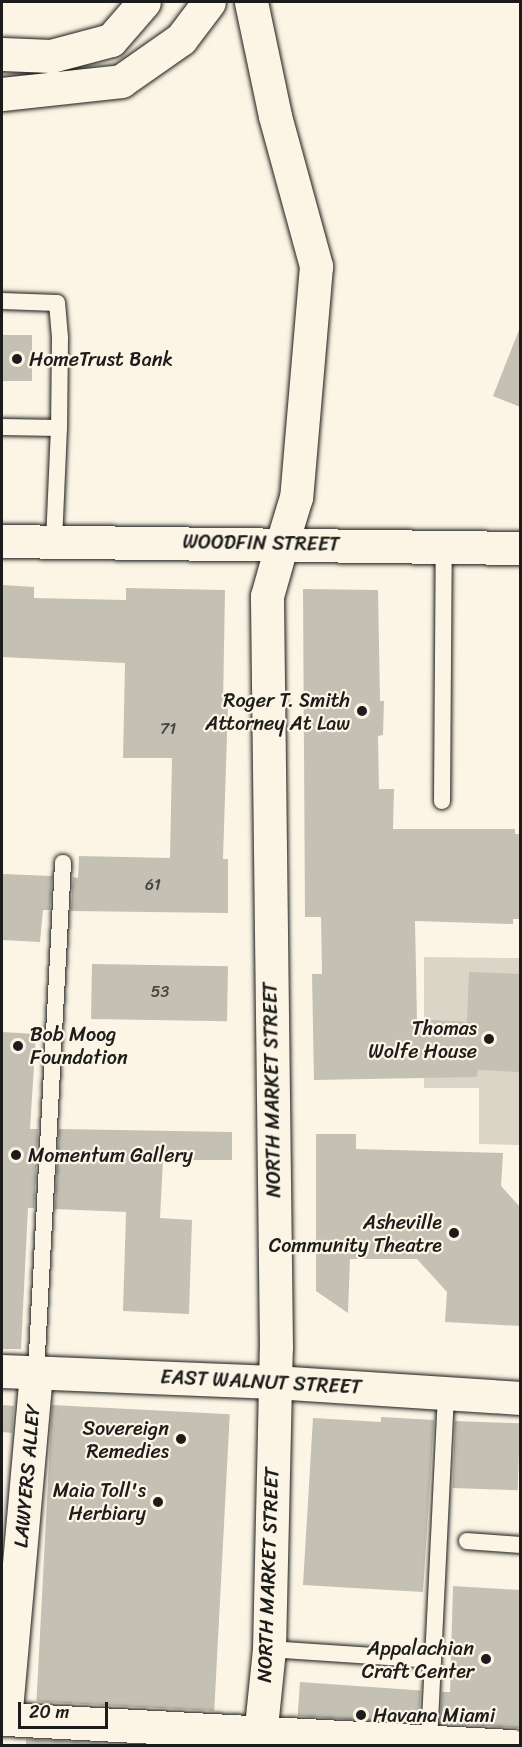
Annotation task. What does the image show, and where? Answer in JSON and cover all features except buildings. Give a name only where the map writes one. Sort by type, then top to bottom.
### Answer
[{"type":"main road","points":[[2,54],[51,56],[111,40],[144,2]]},
{"type":"main road","points":[[2,94],[121,81],[181,39],[209,2]]},
{"type":"main road","name":"NORTH MARKET STREET","points":[[251,2],[275,116],[316,266],[296,497],[267,596],[274,1382],[269,1649],[259,1738]]},
{"type":"main road","name":"WOODFIN STREET","points":[[2,541],[444,544],[520,548]]},
{"type":"main road","name":"EAST WALNUT STREET","points":[[2,1371],[274,1382],[520,1398]]},
{"type":"main road","name":"LAWYERS ALLEY","points":[[36,1373],[5,1719],[259,1738]]},
{"type":"main road","points":[[259,1738],[512,1746]]},
{"type":"lane","points":[[2,301],[57,303],[59,428],[54,542]]},
{"type":"lane","points":[[2,427],[59,428]]},
{"type":"lane","points":[[442,801],[444,544]]},
{"type":"lane","points":[[36,1373],[63,863]]},
{"type":"lane","points":[[429,1742],[446,1392]]},
{"type":"lane","points":[[468,1541],[520,1545]]},
{"type":"lane","points":[[269,1649],[433,1660]]},
{"type":"shaded area","points":[[424,957],[520,958],[520,1145],[479,1144],[479,1088],[424,1088]]},
{"type":"place","name":"HomeTrust Bank","points":[[17,359]]},
{"type":"place","name":"Roger T. Smith Attorney At Law","points":[[362,711]]},
{"type":"place","name":"Thomas Wolfe House","points":[[489,1039]]},
{"type":"place","name":"Bob Moog Foundation","points":[[18,1046]]},
{"type":"place","name":"Momentum Gallery","points":[[16,1155]]},
{"type":"place","name":"Asheville Community Theatre","points":[[454,1233]]},
{"type":"place","name":"Sovereign Remedies","points":[[181,1439]]},
{"type":"place","name":"Maia Toll's Herbiary","points":[[158,1502]]},
{"type":"place","name":"Appalachian Craft Center","points":[[486,1659]]},
{"type":"place","name":"Havana Miami","points":[[361,1715]]}]
